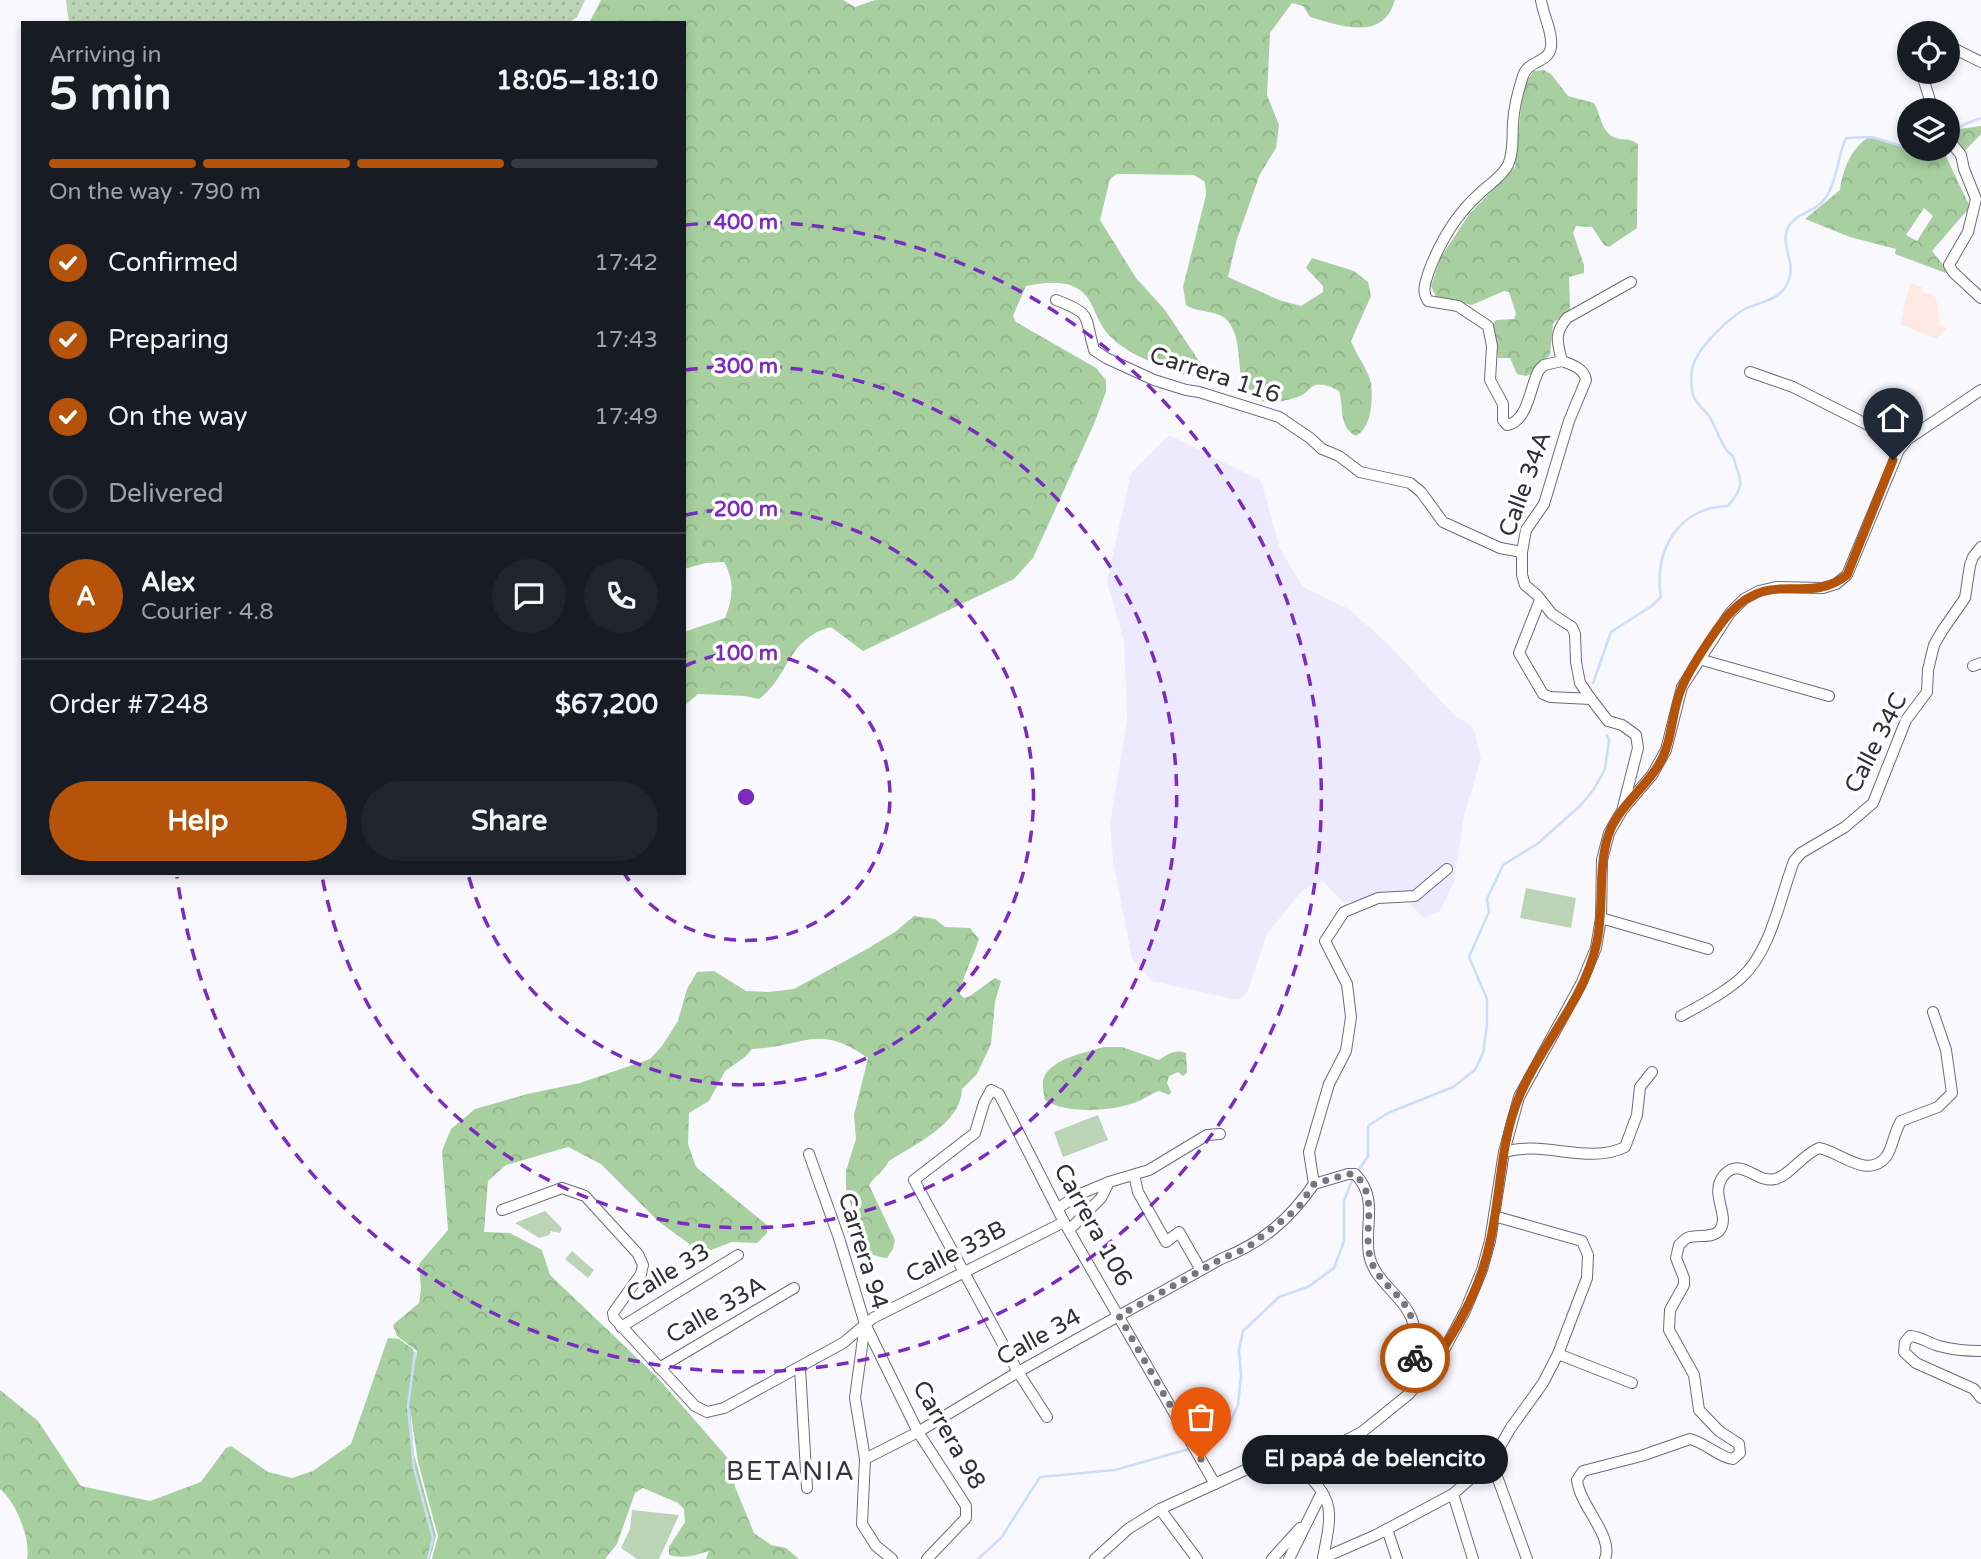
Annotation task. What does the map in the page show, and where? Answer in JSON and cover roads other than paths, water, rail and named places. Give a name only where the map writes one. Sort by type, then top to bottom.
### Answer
[{"type":"street","points":[[1541,0],[1551,47],[1545,58],[1528,65],[1523,74],[1515,109],[1509,162],[1452,225],[1439,246],[1424,292],[1428,301],[1458,306],[1488,326],[1492,346],[1490,380],[1503,404],[1503,420],[1507,425],[1515,424],[1522,413],[1539,370],[1544,365],[1562,361],[1555,337],[1560,326],[1567,318],[1631,282]]},
{"type":"street","points":[[1960,52],[1981,62]]},
{"type":"street","points":[[1960,155],[1976,199],[1968,232],[1949,264],[1953,272],[1981,298]]},
{"type":"street","name":"Carrera 116","points":[[1056,300],[1079,309],[1089,322],[1094,350],[1105,358],[1154,380],[1185,390],[1199,391],[1279,417],[1322,449],[1339,456],[1360,472],[1409,482],[1421,492],[1443,522],[1500,548],[1522,552]]},
{"type":"street","name":"Calle 34A","points":[[1562,361],[1577,367],[1586,380],[1569,421],[1544,504],[1526,530],[1522,575],[1525,585],[1552,614],[1572,627],[1580,683],[1591,699]]},
{"type":"street","points":[[1750,372],[1793,387],[1866,424],[1908,439]]},
{"type":"street","points":[[1095,1559],[1128,1529],[1160,1509],[1267,1460],[1335,1446],[1362,1432],[1416,1387],[1443,1352],[1465,1311],[1482,1270],[1490,1241],[1504,1152],[1519,1097],[1581,984],[1596,948],[1601,918],[1602,860],[1609,833],[1623,809],[1652,775],[1666,750],[1682,687],[1730,613],[1751,596],[1776,587],[1823,589],[1836,584],[1847,575],[1893,460],[1908,439],[1981,390]]},
{"type":"street","name":"Calle 34C","points":[[1681,1016],[1740,979],[1751,967],[1772,928],[1794,861],[1801,853],[1845,827],[1873,803],[1906,720],[1927,692],[1928,670],[1934,645],[1965,598],[1970,565],[1981,547]]},
{"type":"street","points":[[1540,600],[1519,653],[1543,694],[1550,697],[1591,699],[1608,721],[1622,725],[1636,736],[1638,748],[1623,809]]},
{"type":"street","points":[[1699,659],[1829,696]]},
{"type":"street","points":[[1416,1387],[1412,1319],[1400,1299],[1374,1269],[1370,1256],[1369,1196],[1365,1184],[1355,1174],[1348,1174],[1314,1184],[1309,1152],[1329,1084],[1346,1051],[1351,1017],[1347,984],[1325,941],[1344,912],[1378,898],[1415,895],[1447,869]]},
{"type":"street","points":[[1601,918],[1709,948]]},
{"type":"street","points":[[1605,1559],[1608,1546],[1605,1537],[1578,1489],[1577,1480],[1583,1471],[1641,1456],[1690,1439],[1710,1446],[1727,1459],[1733,1459],[1740,1453],[1739,1444],[1719,1430],[1699,1410],[1694,1375],[1669,1330],[1670,1310],[1684,1285],[1676,1258],[1679,1245],[1687,1238],[1715,1234],[1720,1230],[1723,1217],[1718,1188],[1726,1173],[1733,1169],[1740,1168],[1769,1180],[1776,1179],[1809,1152],[1819,1148],[1867,1166],[1886,1157],[1901,1121],[1938,1107],[1952,1093],[1947,1050],[1933,1012]]},
{"type":"street","points":[[1504,1152],[1520,1147],[1535,1147],[1612,1153],[1625,1147],[1637,1115],[1640,1087],[1652,1072]]},
{"type":"street","name":"Carrera 106","points":[[963,1271],[914,1180],[975,1133],[988,1092],[995,1090],[1066,1226],[1215,1484]]},
{"type":"street","points":[[1058,1208],[1080,1194],[1160,1165],[1207,1135],[1220,1134]]},
{"type":"street","name":"Carrera 94","points":[[809,1154],[839,1238],[865,1324],[855,1398],[864,1459],[862,1524],[876,1546],[892,1559]]},
{"type":"street","points":[[1134,1175],[1139,1192],[1167,1242],[1179,1232],[1201,1270]]},
{"type":"street","name":"Calle 33B","points":[[659,1367],[695,1406],[707,1412],[724,1408],[800,1368],[843,1343],[865,1324],[963,1271],[1066,1226],[1101,1198],[1109,1182]]},
{"type":"street","name":"Calle 34","points":[[864,1459],[918,1432],[1018,1372],[1201,1270],[1247,1248],[1298,1208],[1314,1184]]},
{"type":"street","points":[[502,1210],[562,1188],[584,1196],[638,1254],[643,1265],[641,1274],[613,1313],[621,1327],[659,1367]]},
{"type":"street","points":[[1323,1559],[1453,1494],[1493,1459],[1558,1354],[1587,1278],[1588,1255],[1582,1241],[1494,1216]]},
{"type":"street","name":"Calle 33","points":[[621,1327],[738,1255]]},
{"type":"street","points":[[963,1271],[1018,1372],[1047,1417]]},
{"type":"street","name":"Calle 33A","points":[[659,1367],[794,1289]]},
{"type":"street","name":"Carrera 98","points":[[865,1324],[918,1432],[967,1506],[966,1518],[926,1559]]},
{"type":"street","points":[[1981,1351],[1935,1345],[1920,1336],[1910,1336],[1905,1342],[1904,1352],[1916,1363],[1974,1389],[1981,1398]]},
{"type":"street","points":[[1558,1354],[1632,1383]]},
{"type":"street","points":[[800,1368],[807,1488]]},
{"type":"street","points":[[1289,1455],[1322,1492],[1330,1511],[1323,1559]]},
{"type":"street","points":[[1493,1459],[1527,1559]]},
{"type":"street","points":[[1289,1559],[1322,1492]]},
{"type":"street","points":[[1453,1494],[1473,1559]]},
{"type":"street","points":[[1160,1509],[1197,1559]]},
{"type":"street","points":[[1272,1559],[1290,1536],[1305,1524]]},
{"type":"street","points":[[1387,1529],[1397,1559]]},
{"type":"waterway","points":[[1960,128],[1981,118]]},
{"type":"waterway","points":[[1593,683],[1611,632],[1661,597],[1661,564],[1673,535],[1695,514],[1710,508],[1728,506],[1740,487],[1740,477],[1733,456],[1693,395],[1691,374],[1697,356],[1732,318],[1783,291],[1791,271],[1786,241],[1788,228],[1795,219],[1816,207],[1826,197],[1834,181],[1846,138],[1872,137],[1897,144]]},
{"type":"waterway","points":[[1357,1173],[1368,1156],[1368,1126],[1388,1113],[1453,1087],[1475,1070],[1483,1053],[1487,999],[1469,957],[1489,912],[1487,899],[1503,865],[1537,844],[1580,806],[1594,789],[1605,769],[1609,740],[1607,735]]},
{"type":"waterway","points":[[1196,1446],[1226,1431],[1238,1405],[1241,1375],[1239,1350],[1243,1331],[1279,1297],[1308,1287],[1334,1268],[1344,1241],[1344,1201],[1353,1178]]},
{"type":"waterway","points":[[415,1353],[408,1406],[414,1468],[433,1538],[428,1559]]},
{"type":"waterway","points":[[978,1559],[1001,1538],[1040,1477],[1115,1470],[1189,1449]]},
{"type":"place","name":"El papá de belencito","points":[[1201,1459]]},
{"type":"district","name":"BETANIA","points":[[791,1471]]}]
